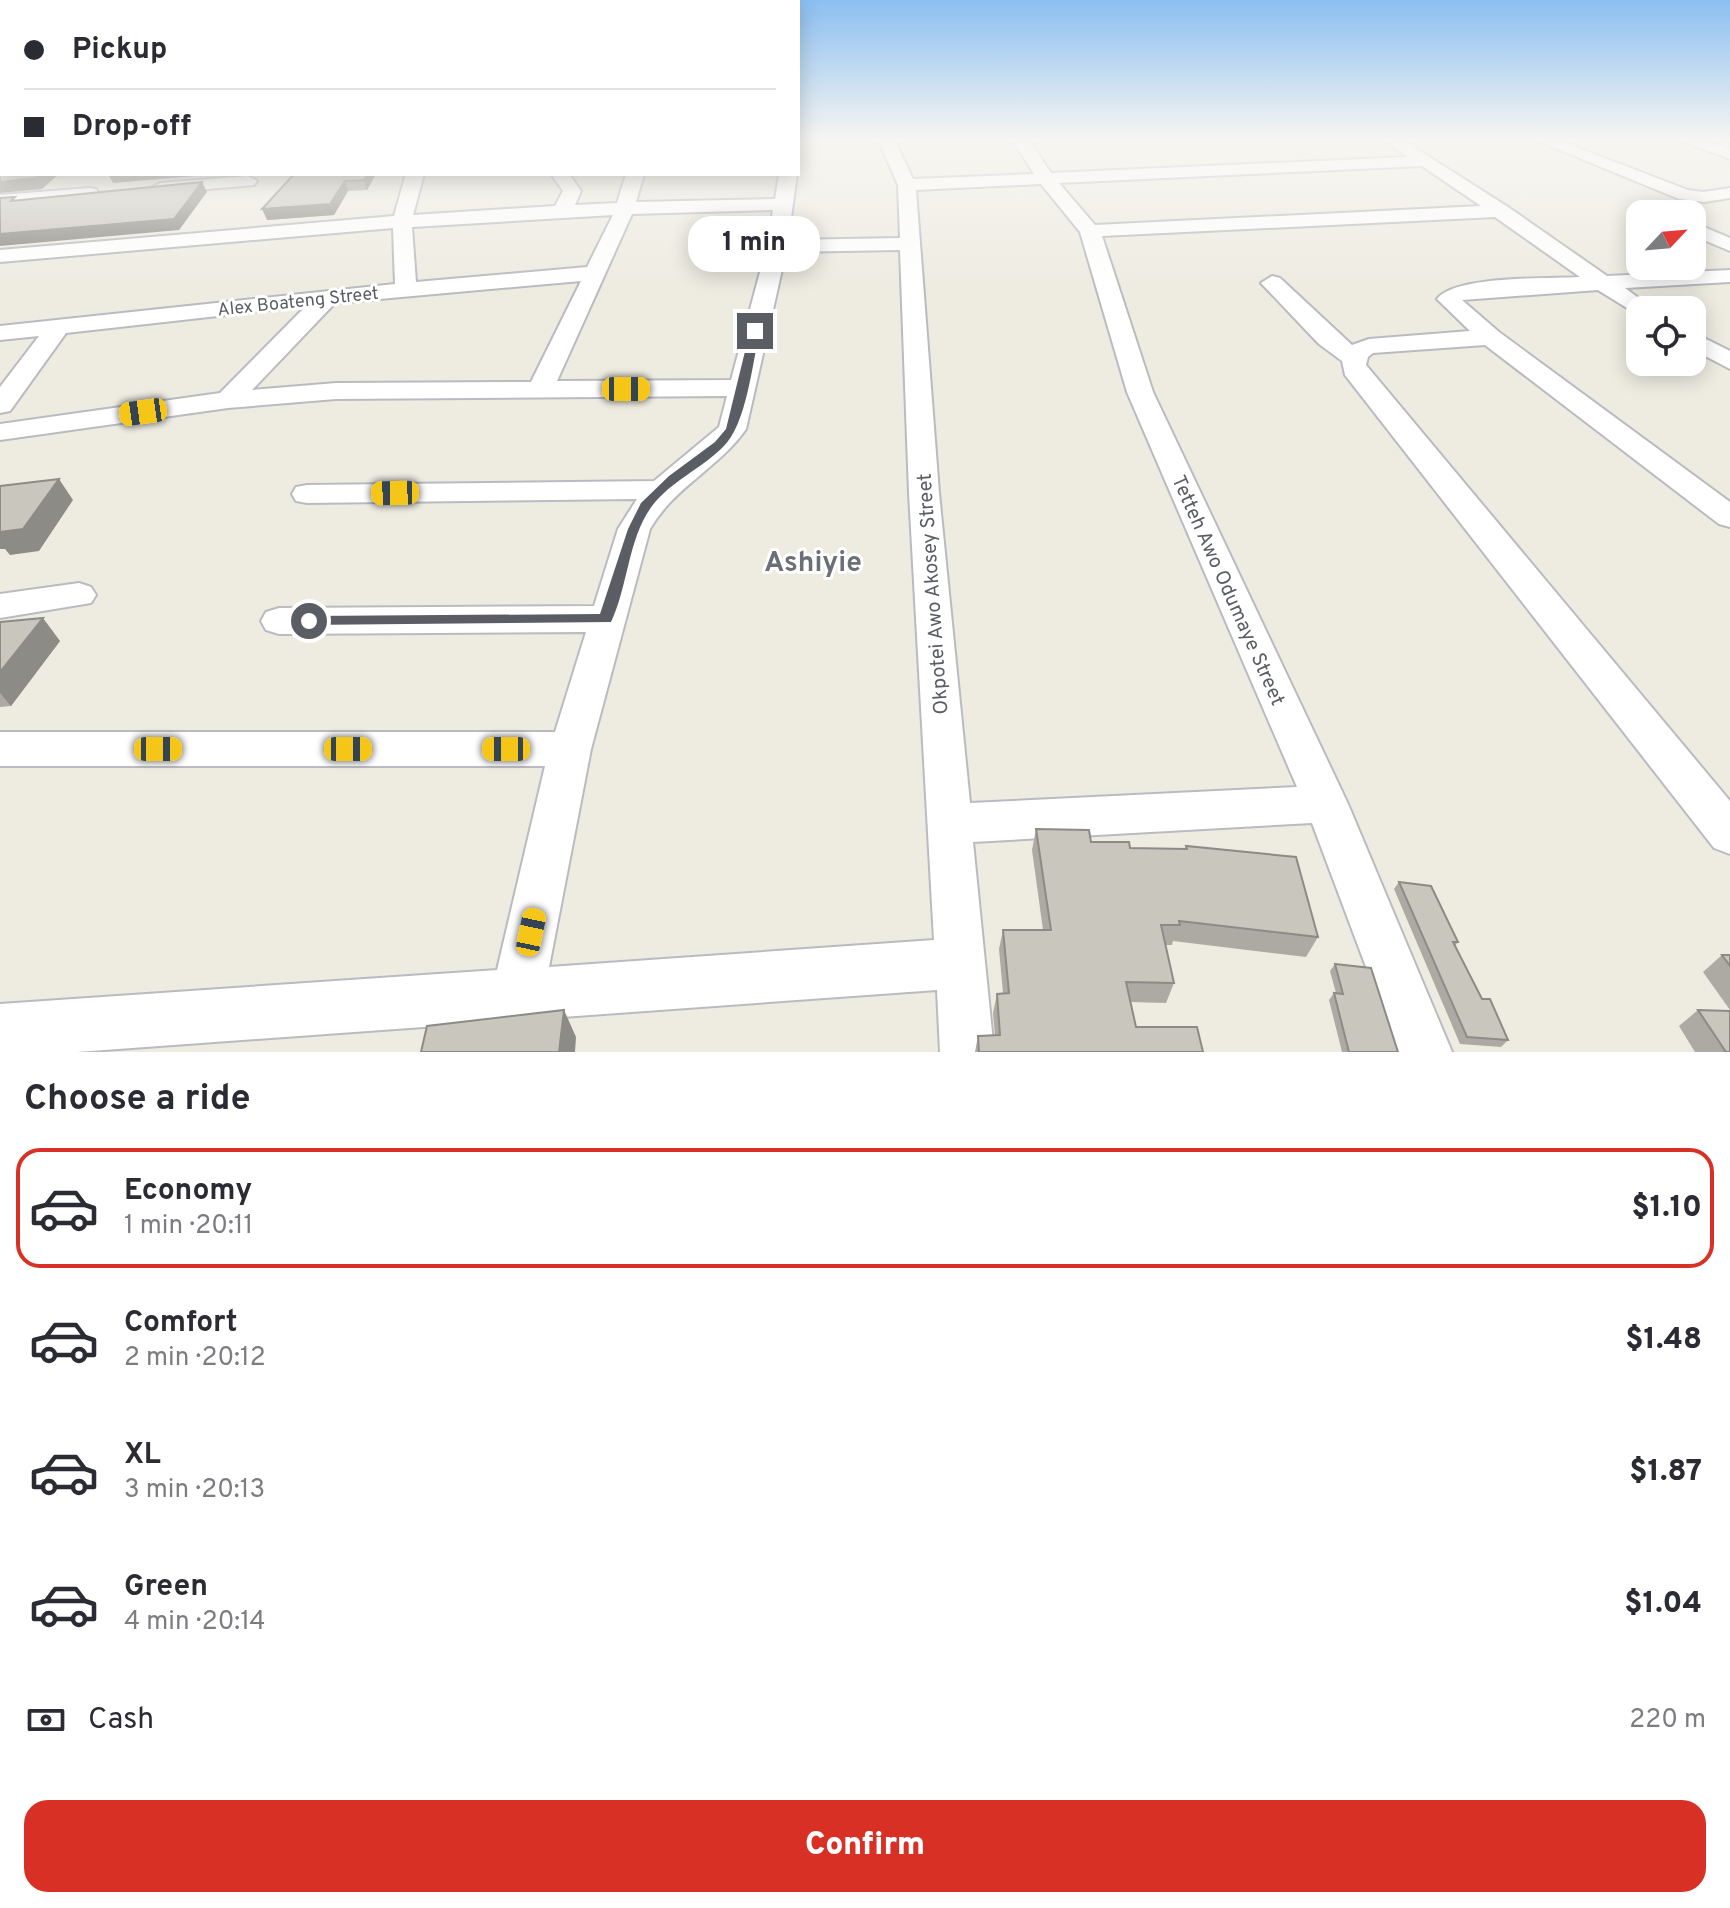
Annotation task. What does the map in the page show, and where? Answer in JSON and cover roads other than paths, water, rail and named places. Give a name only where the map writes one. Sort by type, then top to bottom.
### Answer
[{"type":"street","points":[[79,194],[85,188]]},
{"type":"street","points":[[140,190],[157,188]]},
{"type":"street","points":[[211,237],[243,188]]},
{"type":"street","points":[[406,290],[402,222],[411,188]]},
{"type":"street","points":[[559,213],[569,201],[570,188]]},
{"type":"street","points":[[541,389],[625,209],[631,188]]},
{"type":"street","name":"Okpotei Awo Akosey Street","points":[[907,188],[924,493],[967,1052]]},
{"type":"street","name":"Tetteh Awo Odumaye Street","points":[[1054,188],[1090,231],[1140,392],[1326,804],[1425,1052]]},
{"type":"street","points":[[1467,188],[1626,299]]},
{"type":"street","points":[[1667,188],[1685,195],[1704,197],[1730,193]]},
{"type":"street","points":[[0,256],[402,222],[625,209],[786,189],[777,246],[732,429],[719,445],[660,490],[646,505],[634,529],[570,749],[518,992]]},
{"type":"street","points":[[0,201],[109,192]]},
{"type":"street","points":[[1090,231],[1501,211]]},
{"type":"street","points":[[1706,234],[1730,245]]},
{"type":"street","points":[[777,246],[912,244]]},
{"type":"street","name":"Alex Boateng Street","points":[[0,333],[328,297],[595,273]]},
{"type":"street","points":[[1730,276],[1488,289],[1457,293],[1448,299],[1490,337],[1730,517]]},
{"type":"street","points":[[1272,283],[1328,339],[1353,358]]},
{"type":"street","points":[[228,400],[328,297]]},
{"type":"street","points":[[0,405],[59,326]]},
{"type":"street","points":[[1490,337],[1384,343],[1359,350],[1353,358],[1354,370],[1730,834]]},
{"type":"street","points":[[1706,347],[1730,361]]},
{"type":"street","points":[[0,432],[228,400],[336,391],[740,388]]},
{"type":"street","points":[[307,494],[660,490]]},
{"type":"street","points":[[0,606],[79,595]]},
{"type":"street","points":[[279,621],[606,619]]},
{"type":"street","points":[[0,749],[570,749]]},
{"type":"street","points":[[948,824],[1326,804]]},
{"type":"street","points":[[12,1038],[518,992],[961,963]]},
{"type":"district","name":"Ashiyie","points":[[813,561]]}]
